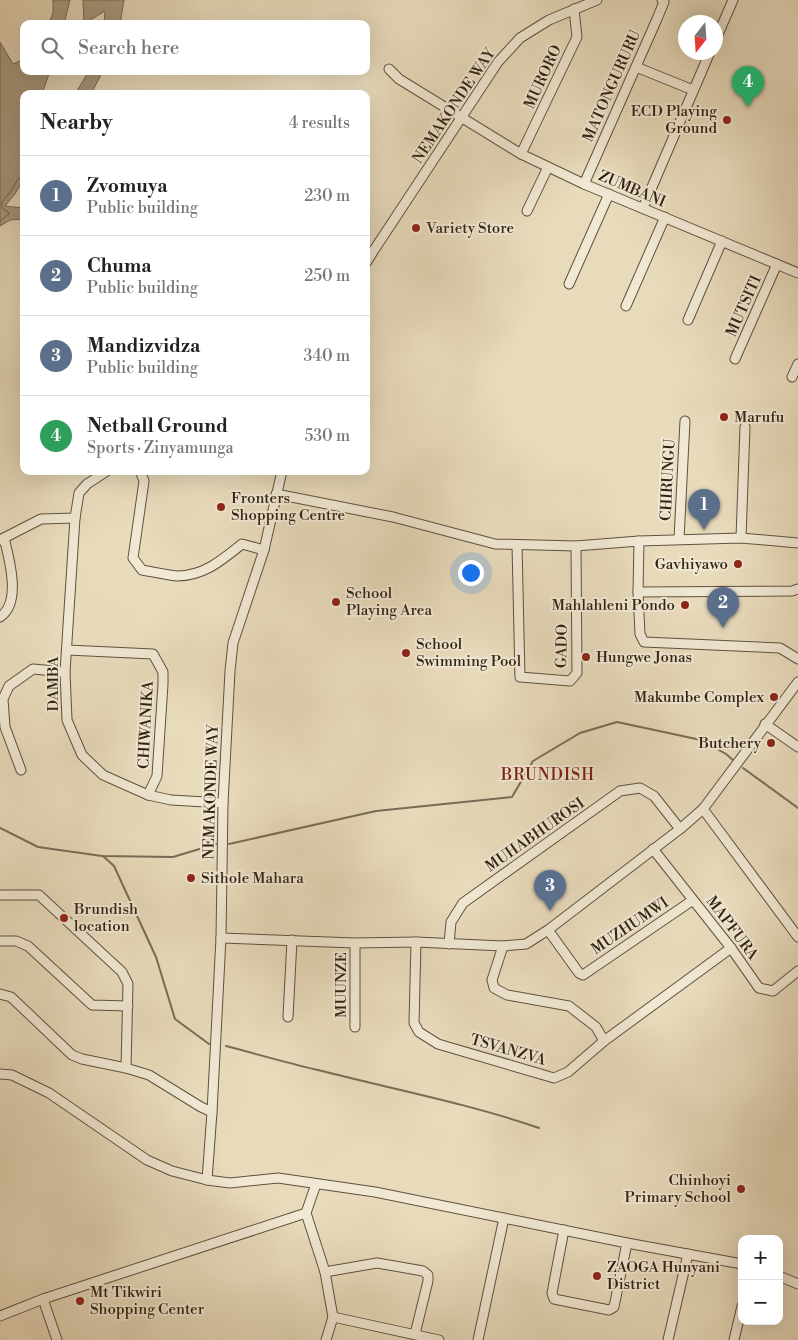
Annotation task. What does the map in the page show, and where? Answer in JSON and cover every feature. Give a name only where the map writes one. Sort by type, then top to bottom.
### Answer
[{"type":"street","name":"NEMAKONDE WAY","points":[[370,248],[498,62],[520,38],[549,20],[597,0]]},
{"type":"street","name":"MATONGURURU","points":[[584,184],[664,2],[662,0]]},
{"type":"street","points":[[723,23],[733,0]]},
{"type":"street","name":"MURORO","points":[[522,154],[577,37],[574,9]]},
{"type":"street","points":[[643,208],[706,60]]},
{"type":"street","points":[[636,67],[693,90]]},
{"type":"street","name":"ZUMBANI","points":[[389,70],[399,79],[461,118],[548,167],[584,184],[798,273]]},
{"type":"street","points":[[527,211],[548,167]]},
{"type":"street","points":[[569,284],[609,194]]},
{"type":"street","points":[[626,306],[665,217]]},
{"type":"street","points":[[688,320],[722,241]]},
{"type":"street","name":"MUTSITI","points":[[735,358],[777,264]]},
{"type":"street","points":[[792,377],[798,364]]},
{"type":"street","name":"CHIRUNGU","points":[[679,540],[685,421]]},
{"type":"street","points":[[741,538],[745,427]]},
{"type":"street","name":"DAMBA","points":[[101,475],[87,484],[79,493],[75,518],[65,672],[67,720],[82,754],[103,775],[148,794],[171,800],[223,803]]},
{"type":"street","points":[[141,475],[144,482],[133,558],[142,570],[177,576],[198,573],[211,568],[242,544],[264,550]]},
{"type":"street","name":"NEMAKONDE WAY","points":[[207,1180],[221,938],[223,803],[230,671],[233,643],[264,550],[281,475]]},
{"type":"street","points":[[276,494],[393,517],[495,544],[576,546],[639,541],[741,538],[798,543]]},
{"type":"street","points":[[0,618],[5,614],[12,599],[12,572],[2,539],[41,520],[75,518]]},
{"type":"street","points":[[639,541],[638,592],[640,634],[644,642],[780,648],[798,659]]},
{"type":"street","name":"GADO","points":[[517,545],[520,677],[570,681],[577,673],[576,546]]},
{"type":"street","points":[[638,592],[792,591],[798,589]]},
{"type":"street","name":"CHIWANIKA","points":[[67,650],[153,654],[163,672],[163,684],[157,776],[148,794]]},
{"type":"street","points":[[20,770],[5,727],[3,699],[9,686],[33,668],[65,672]]},
{"type":"street","points":[[221,938],[355,943],[416,942],[503,946],[526,944],[548,930],[680,829],[703,809],[798,682]]},
{"type":"street","points":[[765,724],[798,747]]},
{"type":"street","name":"MUHABHUROSI","points":[[449,944],[451,922],[463,903],[620,791],[640,788],[654,796],[680,829]]},
{"type":"street","points":[[703,809],[798,937]]},
{"type":"street","name":"MAPFURA","points":[[653,849],[731,948],[759,988],[773,991],[798,971]]},
{"type":"street","points":[[0,895],[39,896],[122,972],[128,984],[126,1068]]},
{"type":"street","name":"MUZHUMWI","points":[[548,930],[579,973],[583,975],[693,900]]},
{"type":"street","points":[[288,1017],[292,940]]},
{"type":"street","points":[[0,941],[16,941],[28,946],[92,1005],[128,1006]]},
{"type":"street","name":"TSVANZVA","points":[[416,942],[414,1023],[419,1032],[438,1044],[554,1078],[568,1072],[604,1041],[731,948]]},
{"type":"street","name":"MUUNZE","points":[[354,1027],[355,943]]},
{"type":"street","points":[[503,946],[492,980],[494,988],[507,995],[569,1006],[596,1027],[604,1041]]},
{"type":"street","points":[[0,994],[11,997],[72,1055],[149,1075],[212,1112]]},
{"type":"street","points":[[0,1074],[12,1075],[49,1093],[147,1160],[172,1171],[207,1180],[230,1183],[278,1178],[375,1192],[626,1243],[738,1263]]},
{"type":"street","points":[[316,1184],[306,1213],[325,1272],[333,1317],[326,1340]]},
{"type":"street","points":[[2,1314],[306,1213]]},
{"type":"street","points":[[478,1340],[504,1218]]},
{"type":"street","points":[[564,1230],[552,1293],[554,1299],[609,1310],[614,1306],[626,1243]]},
{"type":"street","points":[[668,1340],[688,1254]]},
{"type":"street","points":[[325,1272],[377,1263],[423,1271],[428,1275],[428,1281],[415,1334]]},
{"type":"street","points":[[783,1278],[798,1284]]},
{"type":"street","points":[[43,1299],[56,1340]]},
{"type":"street","points":[[333,1317],[439,1340]]},
{"type":"street","points":[[734,1340],[738,1323]]},
{"type":"water","points":[[53,0],[70,0],[65,20],[50,20],[53,12]]},
{"type":"water","points":[[83,0],[124,0],[121,20],[104,20],[105,11],[90,20],[84,20]]},
{"type":"water","points":[[0,42],[13,64],[20,61],[20,75],[49,75],[43,90],[20,90],[20,185],[5,206],[20,208],[20,219],[10,220],[0,226]]},
{"type":"water","points":[[87,75],[101,75],[93,90],[77,90]]},
{"type":"waterway","points":[[229,844],[376,811],[512,797],[533,761],[580,733],[617,722],[701,740],[726,754],[734,761]]},
{"type":"waterway","points":[[743,768],[798,808]]},
{"type":"waterway","points":[[0,828],[38,847],[102,856],[173,857],[216,844]]},
{"type":"waterway","points":[[103,856],[114,866],[156,957],[175,1019],[209,1044]]},
{"type":"waterway","points":[[226,1046],[457,1104],[539,1128]]},
{"type":"place","name":"Netball Ground","points":[[748,107]]},
{"type":"place","name":"ECD Playing Ground","points":[[727,120]]},
{"type":"place","name":"Variety Store","points":[[416,228]]},
{"type":"place","name":"Marufu","points":[[724,417]]},
{"type":"place","name":"Fronters Shopping Centre","points":[[221,507]]},
{"type":"place","name":"Zvomuya","points":[[704,530]]},
{"type":"place","name":"Gavhiyawo","points":[[738,564]]},
{"type":"place","name":"School Playing Area","points":[[336,602]]},
{"type":"place","name":"Mahlahleni Pondo","points":[[685,605]]},
{"type":"place","name":"Chuma","points":[[723,628]]},
{"type":"place","name":"School Swimming Pool","points":[[406,653]]},
{"type":"place","name":"Hungwe Jonas","points":[[586,657]]},
{"type":"place","name":"Makumbe Complex","points":[[774,697]]},
{"type":"place","name":"Butchery","points":[[771,743]]},
{"type":"place","name":"Sithole Mahara","points":[[191,878]]},
{"type":"place","name":"Mandizvidza","points":[[550,911]]},
{"type":"place","name":"Brundish location","points":[[64,918]]},
{"type":"place","name":"Chinhoyi Primary School","points":[[741,1189]]},
{"type":"place","name":"ZAOGA Hunyani District","points":[[597,1276]]},
{"type":"place","name":"Mt Tikwiri Shopping Center","points":[[80,1301]]},
{"type":"district","name":"BRUNDISH","points":[[548,775]]}]
